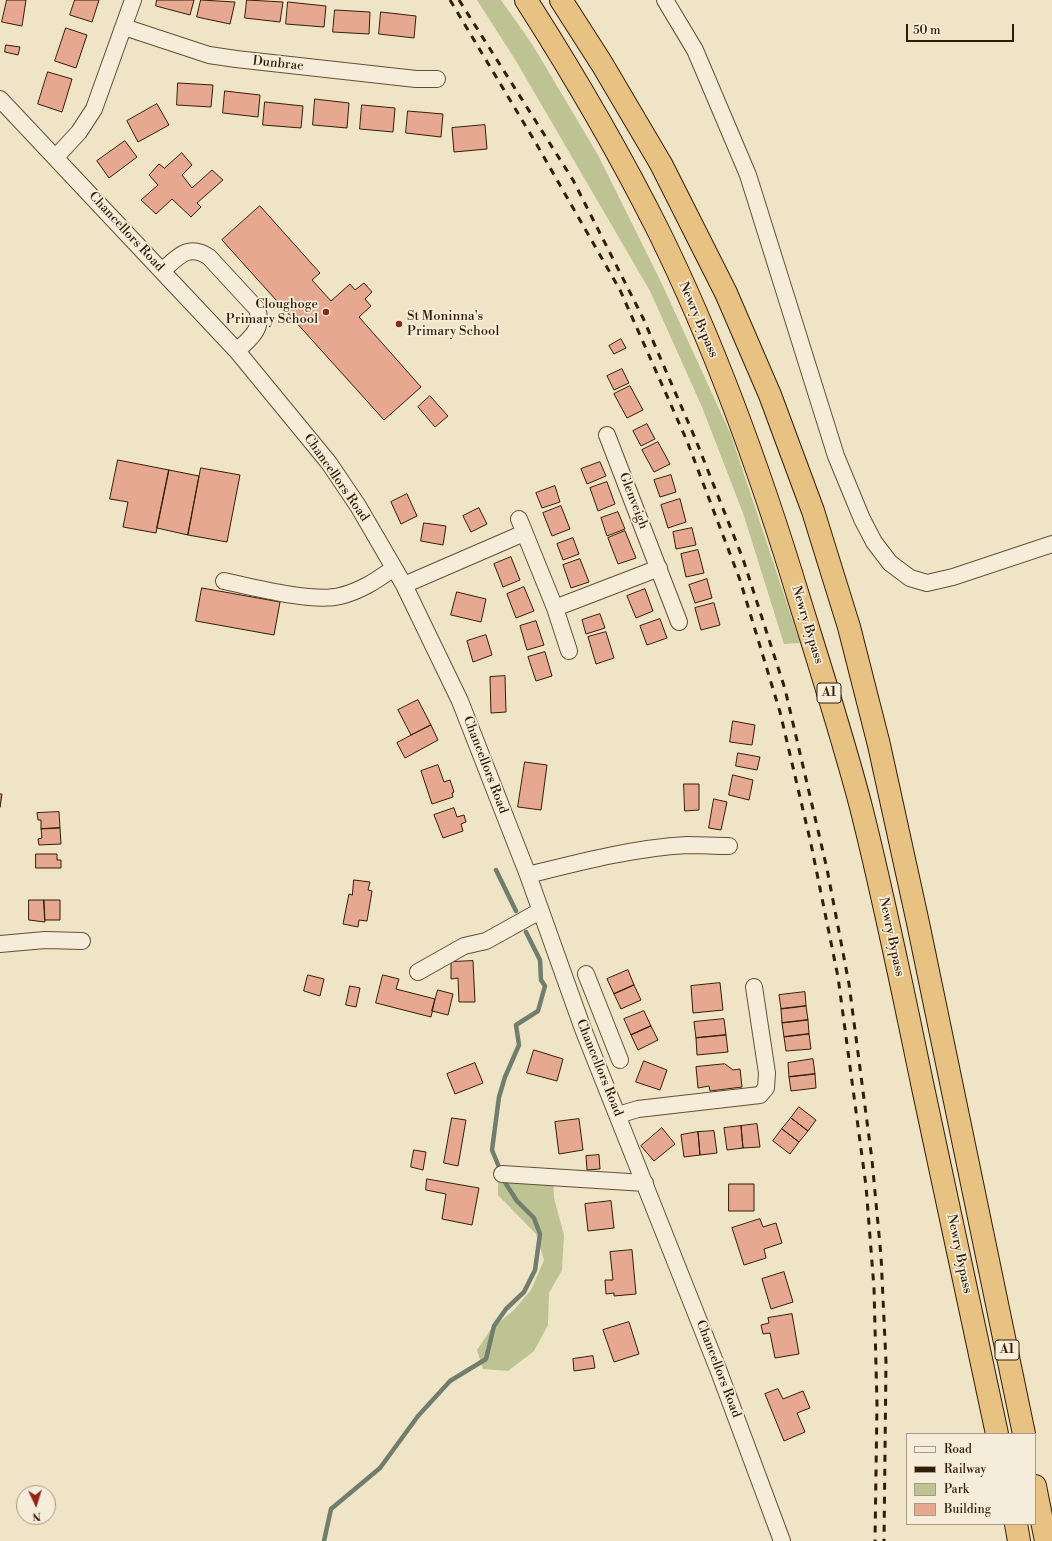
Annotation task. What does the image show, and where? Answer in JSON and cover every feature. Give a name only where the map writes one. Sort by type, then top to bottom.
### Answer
[{"type":"highway","name":"Newry Bypass","points":[[526,0],[568,64],[660,233],[702,328],[748,443],[783,544],[829,695],[858,798],[886,913],[997,1433]]},
{"type":"highway","name":"A1","points":[[560,0],[602,64],[661,164],[726,293],[770,396],[813,511],[850,627],[879,745],[918,923],[1024,1433]]},
{"type":"highway","points":[[1036,1481],[1052,1506]]},
{"type":"highway","points":[[1036,1491],[1046,1541]]},
{"type":"highway","points":[[1016,1525],[1020,1541]]},
{"type":"street","points":[[56,157],[79,132],[94,109],[124,27],[132,0]]},
{"type":"street","points":[[664,0],[695,50],[748,175],[836,456],[862,519],[874,542],[890,563],[910,578],[927,583],[953,577],[1052,544]]},
{"type":"street","name":"Dunbrae","points":[[124,27],[209,54],[236,59],[416,79],[437,79]]},
{"type":"street","name":"Chancellors Road","points":[[0,99],[237,351],[329,463],[358,506],[404,585],[460,701],[528,875],[583,1029],[718,1369],[782,1541]]},
{"type":"street","points":[[162,271],[179,256],[189,251],[199,250],[209,257],[257,309],[260,318],[257,330],[237,351]]},
{"type":"street","name":"Glenveigh","points":[[607,435],[679,622]]},
{"type":"street","points":[[404,585],[522,526],[555,608],[570,651]]},
{"type":"street","points":[[224,581],[304,597],[339,597],[367,586],[394,568]]},
{"type":"street","points":[[555,608],[659,568]]},
{"type":"street","points":[[528,875],[590,859],[654,848],[687,845],[729,846]]},
{"type":"street","points":[[418,972],[464,946],[486,941],[540,911]]},
{"type":"street","points":[[0,944],[45,940],[82,941]]},
{"type":"street","points":[[586,974],[620,1060]]},
{"type":"street","points":[[618,1115],[638,1109],[760,1095],[766,1088],[767,1073],[754,987]]},
{"type":"street","points":[[583,1029],[605,1021]]},
{"type":"street","points":[[502,1174],[569,1177],[645,1184]]},
{"type":"green space","points":[[477,0],[501,0],[532,44],[598,155],[662,284],[731,435],[800,643],[784,644],[743,513],[702,407],[650,291],[516,61]]},
{"type":"green space","points":[[498,1169],[553,1173],[554,1198],[564,1235],[562,1270],[549,1293],[548,1325],[534,1351],[508,1371],[483,1369],[477,1350],[491,1329],[513,1311],[531,1290],[544,1260],[536,1234],[498,1195]]},
{"type":"building","points":[[7,0],[26,0],[22,26],[2,22]]},
{"type":"building","points":[[75,0],[99,0],[92,22],[70,15]]},
{"type":"building","points":[[157,0],[194,0],[190,15],[156,6]]},
{"type":"building","points":[[201,0],[235,2],[230,24],[197,17]]},
{"type":"building","points":[[247,0],[283,2],[280,22],[245,18]]},
{"type":"building","points":[[288,2],[326,6],[324,27],[286,24]]},
{"type":"building","points":[[335,10],[370,12],[369,34],[333,32]]},
{"type":"building","points":[[381,12],[416,16],[414,38],[379,34]]},
{"type":"building","points":[[66,28],[87,35],[76,68],[55,61]]},
{"type":"building","points":[[6,45],[20,47],[18,55],[5,52]]},
{"type":"building","points":[[48,72],[72,79],[62,112],[38,104]]},
{"type":"building","points":[[178,83],[213,85],[211,107],[177,105]]},
{"type":"building","points":[[225,91],[260,95],[258,117],[223,113]]},
{"type":"building","points":[[315,99],[349,103],[347,128],[313,125]]},
{"type":"building","points":[[265,102],[303,106],[301,128],[263,125]]},
{"type":"building","points":[[157,104],[169,125],[138,142],[127,121]]},
{"type":"building","points":[[362,105],[395,108],[393,132],[360,129]]},
{"type":"building","points":[[408,111],[443,114],[441,137],[406,133]]},
{"type":"building","points":[[485,125],[487,149],[454,152],[452,128]]},
{"type":"building","points":[[125,141],[137,157],[109,178],[97,161]]},
{"type":"building","points":[[182,153],[192,165],[182,175],[192,188],[212,170],[223,180],[197,203],[201,207],[191,217],[172,199],[156,214],[141,200],[158,185],[149,175],[159,164],[164,168]]},
{"type":"building","name":"Cloughoge Primary School","points":[[260,206],[320,273],[312,280],[331,301],[350,284],[355,290],[364,283],[372,292],[365,299],[371,306],[359,317],[421,387],[384,420],[222,240]]},
{"type":"building","points":[[621,339],[626,348],[614,354],[609,346]]},
{"type":"building","points":[[622,369],[629,383],[614,390],[607,376]]},
{"type":"building","points":[[630,386],[643,410],[627,418],[614,394]]},
{"type":"building","points":[[430,396],[448,416],[435,427],[418,407]]},
{"type":"building","points":[[647,424],[655,439],[641,446],[633,431]]},
{"type":"building","points":[[658,442],[670,464],[654,472],[642,450]]},
{"type":"building","points":[[118,460],[169,470],[156,533],[123,527],[128,502],[110,499]]},
{"type":"building","points":[[600,462],[606,476],[587,484],[581,469]]},
{"type":"building","points":[[201,468],[240,475],[227,542],[188,535]]},
{"type":"building","points":[[169,470],[199,476],[188,535],[157,528]]},
{"type":"building","points":[[671,475],[676,492],[660,497],[654,480]]},
{"type":"building","points":[[607,482],[615,504],[598,511],[590,488]]},
{"type":"building","points":[[555,486],[560,502],[542,508],[536,493]]},
{"type":"building","points":[[407,494],[417,516],[401,524],[391,502]]},
{"type":"building","points":[[680,499],[686,522],[668,528],[661,505]]},
{"type":"building","points":[[561,506],[570,529],[552,536],[543,513]]},
{"type":"building","points":[[479,508],[487,524],[471,532],[463,516]]},
{"type":"building","points":[[618,512],[625,529],[607,536],[601,518]]},
{"type":"building","points":[[424,523],[446,526],[443,545],[421,541]]},
{"type":"building","points":[[692,528],[696,545],[676,549],[673,532]]},
{"type":"building","points":[[625,531],[636,558],[618,564],[608,538]]},
{"type":"building","points":[[573,538],[579,554],[563,560],[557,544]]},
{"type":"building","points":[[698,550],[704,573],[686,577],[681,554]]},
{"type":"building","points":[[511,557],[520,580],[503,587],[494,564]]},
{"type":"building","points":[[580,559],[589,582],[571,588],[563,565]]},
{"type":"building","points":[[707,579],[712,598],[695,603],[689,585]]},
{"type":"building","points":[[524,587],[534,611],[516,618],[507,594]]},
{"type":"building","points":[[202,588],[280,602],[274,635],[196,621]]},
{"type":"building","points":[[645,589],[653,611],[636,618],[627,596]]},
{"type":"building","points":[[457,592],[486,599],[481,622],[451,615]]},
{"type":"building","points":[[714,603],[720,625],[701,630],[695,608]]},
{"type":"building","points":[[600,614],[605,628],[586,634],[582,620]]},
{"type":"building","points":[[660,619],[667,638],[647,645],[640,626]]},
{"type":"building","points":[[536,621],[544,645],[527,650],[520,626]]},
{"type":"building","points":[[606,632],[614,658],[596,664],[588,637]]},
{"type":"building","points":[[486,635],[492,655],[473,662],[467,641]]},
{"type":"building","points":[[545,652],[552,676],[536,681],[528,657]]},
{"type":"building","points":[[505,676],[506,712],[491,713],[490,677]]},
{"type":"building","points":[[418,700],[431,725],[411,735],[398,710]]},
{"type":"building","points":[[733,721],[755,725],[752,745],[730,742]]},
{"type":"building","points":[[431,725],[438,740],[405,758],[397,743]]},
{"type":"building","points":[[738,753],[760,757],[757,770],[736,766]]},
{"type":"building","points":[[525,762],[547,765],[541,810],[518,807]]},
{"type":"building","points":[[438,765],[444,782],[450,780],[454,792],[452,793],[453,797],[432,804],[421,771]]},
{"type":"building","points":[[733,775],[753,780],[749,800],[729,795]]},
{"type":"building","points":[[684,784],[699,784],[699,810],[685,811]]},
{"type":"building","points":[[0,794],[2,794],[0,807]]},
{"type":"building","points":[[714,799],[727,802],[721,830],[709,828]]},
{"type":"building","points":[[454,808],[457,817],[464,815],[466,822],[461,824],[463,831],[443,838],[434,815]]},
{"type":"building","points":[[59,812],[60,828],[41,829],[41,820],[38,820],[37,813]]},
{"type":"building","points":[[60,828],[61,844],[39,845],[38,839],[42,838],[41,829]]},
{"type":"building","points":[[36,854],[57,854],[57,860],[61,860],[61,868],[36,868]]},
{"type":"building","points":[[354,880],[370,882],[368,890],[372,891],[367,921],[359,920],[358,927],[343,924],[349,894],[352,895]]},
{"type":"building","points":[[29,900],[44,900],[45,922],[29,920]]},
{"type":"building","points":[[44,900],[60,900],[60,920],[45,920]]},
{"type":"building","points":[[473,961],[475,1002],[459,1002],[458,978],[451,979],[451,962]]},
{"type":"building","points":[[628,970],[634,985],[614,994],[607,979]]},
{"type":"building","points":[[308,975],[324,979],[320,996],[304,991]]},
{"type":"building","points":[[383,975],[399,979],[396,989],[435,999],[431,1017],[376,1003]]},
{"type":"building","points":[[720,983],[723,1010],[693,1013],[691,986]]},
{"type":"building","points":[[634,985],[641,1000],[621,1009],[614,994]]},
{"type":"building","points":[[350,986],[360,988],[356,1007],[346,1005]]},
{"type":"building","points":[[438,990],[453,994],[448,1015],[432,1011]]},
{"type":"building","points":[[805,992],[806,1006],[781,1009],[779,995]]},
{"type":"building","points":[[806,1006],[808,1020],[782,1023],[781,1009]]},
{"type":"building","points":[[644,1011],[651,1026],[631,1035],[624,1019]]},
{"type":"building","points":[[724,1019],[726,1035],[696,1038],[694,1022]]},
{"type":"building","points":[[808,1020],[809,1034],[784,1037],[782,1023]]},
{"type":"building","points":[[651,1026],[658,1040],[638,1050],[631,1035]]},
{"type":"building","points":[[809,1034],[811,1049],[786,1051],[784,1037]]},
{"type":"building","points":[[726,1035],[728,1052],[697,1055],[696,1038]]},
{"type":"building","points":[[534,1050],[563,1059],[557,1081],[527,1073]]},
{"type":"building","points":[[813,1059],[815,1074],[789,1077],[788,1063]]},
{"type":"building","points":[[644,1061],[667,1070],[660,1090],[636,1082]]},
{"type":"building","points":[[475,1063],[483,1083],[455,1094],[447,1074]]},
{"type":"building","points":[[725,1064],[733,1070],[740,1069],[742,1087],[710,1091],[709,1086],[698,1088],[696,1067]]},
{"type":"building","points":[[815,1074],[816,1088],[791,1091],[789,1077]]},
{"type":"building","points":[[799,1107],[816,1120],[808,1131],[791,1118]]},
{"type":"building","points":[[452,1118],[466,1120],[458,1166],[444,1163]]},
{"type":"building","points":[[791,1118],[808,1131],[799,1142],[782,1129]]},
{"type":"building","points":[[579,1119],[583,1150],[559,1154],[555,1122]]},
{"type":"building","points":[[757,1124],[760,1147],[743,1148],[741,1126]]},
{"type":"building","points":[[741,1126],[743,1148],[727,1150],[724,1128]]},
{"type":"building","points":[[662,1128],[675,1144],[654,1161],[641,1146]]},
{"type":"building","points":[[782,1129],[799,1142],[790,1154],[773,1141]]},
{"type":"building","points":[[714,1131],[717,1153],[700,1155],[698,1132]]},
{"type":"building","points":[[698,1132],[700,1155],[684,1157],[681,1135]]},
{"type":"building","points":[[414,1150],[426,1152],[423,1170],[411,1167]]},
{"type":"building","points":[[599,1155],[600,1169],[587,1170],[586,1156]]},
{"type":"building","points":[[427,1179],[479,1188],[472,1225],[442,1219],[446,1194],[426,1190]]},
{"type":"building","points":[[729,1184],[754,1184],[754,1211],[729,1211]]},
{"type":"building","points":[[611,1201],[614,1228],[588,1231],[585,1204]]},
{"type":"building","points":[[760,1219],[763,1227],[776,1223],[782,1243],[764,1249],[766,1258],[744,1265],[732,1228]]},
{"type":"building","points":[[632,1250],[636,1294],[614,1296],[614,1293],[606,1294],[605,1280],[613,1280],[610,1252]]},
{"type":"building","points":[[784,1272],[793,1302],[771,1309],[762,1279]]},
{"type":"building","points":[[792,1314],[799,1354],[775,1358],[770,1333],[763,1334],[761,1325],[769,1323],[768,1318]]},
{"type":"building","points":[[629,1322],[639,1354],[614,1362],[603,1330]]},
{"type":"building","points":[[593,1356],[595,1368],[574,1371],[573,1359]]},
{"type":"building","points":[[778,1389],[783,1399],[803,1391],[810,1408],[797,1413],[805,1432],[784,1441],[765,1394]]},
{"type":"waterway","points":[[496,870],[516,911]]},
{"type":"waterway","points":[[324,1541],[331,1509],[380,1468],[418,1416],[450,1381],[486,1359],[494,1326],[506,1309],[524,1292],[535,1270],[540,1234],[534,1218],[517,1201],[506,1184],[492,1150],[499,1097],[505,1077],[519,1045],[516,1025],[538,1011],[545,986],[541,980],[540,960],[526,932]]},
{"type":"railway","points":[[450,0],[537,145],[620,290],[687,441],[740,580],[780,712],[811,844],[838,977],[866,1186],[874,1288],[877,1404],[875,1541]]},
{"type":"railway","points":[[459,0],[573,180],[643,318],[695,438],[743,559],[785,689],[827,869],[849,984],[872,1160],[881,1256],[886,1362],[884,1541]]},
{"type":"place","name":"Cloughoge Primary School","points":[[326,312]]},
{"type":"place","name":"St Moninna's Primary School","points":[[399,324]]}]
